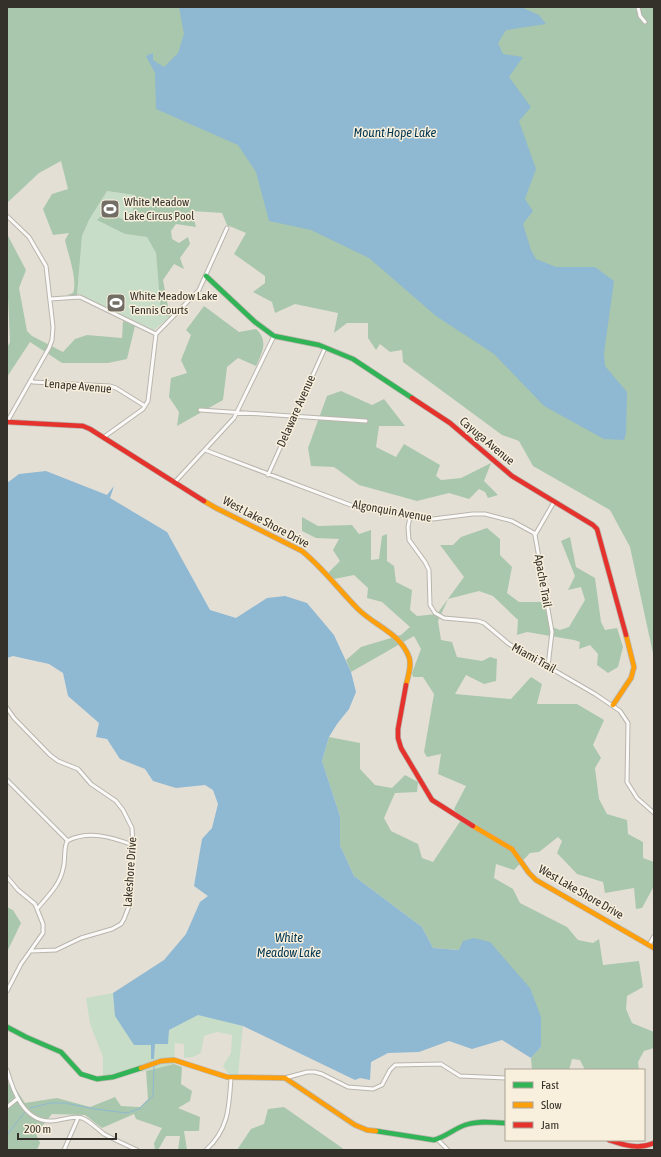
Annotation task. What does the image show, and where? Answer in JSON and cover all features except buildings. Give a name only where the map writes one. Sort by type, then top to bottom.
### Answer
[{"type":"street","points":[[638,7],[640,16],[645,22]]},
{"type":"street","points":[[7,216],[26,233],[44,260],[53,327],[52,340],[49,348],[7,422]]},
{"type":"street","points":[[104,437],[143,409],[148,401],[156,334],[199,290],[227,228]]},
{"type":"street","name":"Cayuga Avenue","points":[[206,276],[256,322],[274,336],[310,343],[353,359],[450,423],[512,476],[593,524],[599,536],[634,667],[631,678],[613,705]]},
{"type":"street","points":[[50,299],[80,297],[156,334]]},
{"type":"street","points":[[175,482],[230,424],[274,336]]},
{"type":"street","name":"Delaware Avenue","points":[[268,475],[325,348]]},
{"type":"street","name":"Lenape Avenue","points":[[31,380],[33,382],[110,386],[145,406]]},
{"type":"street","points":[[200,410],[366,421]]},
{"type":"street","name":"West Lake Shore Drive","points":[[7,422],[83,426],[104,437],[216,508],[306,554],[359,610],[390,632],[405,650],[410,665],[399,718],[398,741],[432,800],[512,849],[528,872],[536,880],[654,948]]},
{"type":"street","name":"Algonquin Avenue","points":[[205,450],[356,507],[410,517],[441,519],[485,514],[512,521],[535,535]]},
{"type":"street","points":[[535,535],[554,502]]},
{"type":"street","name":"Miami Trail","points":[[410,517],[408,532],[409,540],[429,570],[430,605],[435,613],[444,618],[481,622],[509,644],[613,705],[624,715],[628,723],[627,782],[637,798],[654,813]]},
{"type":"street","name":"Apache Trail","points":[[535,535],[552,632],[548,666]]},
{"type":"street","name":"Lakeshore Drive","points":[[7,708],[14,718],[50,755],[58,761],[78,769],[91,784],[120,805],[132,828],[133,845],[129,906],[127,913],[120,924],[112,929],[85,936],[56,950],[31,951]]},
{"type":"street","points":[[7,780],[68,841]]},
{"type":"street","points":[[37,909],[51,894],[61,877],[64,862],[64,849],[68,841],[77,836],[92,835],[109,837],[133,845]]},
{"type":"street","points":[[7,877],[18,890],[35,904],[43,924],[43,934],[21,964],[7,991]]},
{"type":"street","points":[[649,945],[654,936]]},
{"type":"street","points":[[7,1027],[61,1052],[83,1075],[97,1079],[113,1077],[146,1066],[174,1060],[231,1078],[285,1078],[298,1074],[315,1072],[348,1087],[372,1089],[382,1085],[390,1070],[395,1065],[441,1064],[460,1076],[505,1078]]},
{"type":"street","points":[[7,1070],[17,1099],[31,1114],[51,1121],[78,1118],[87,1120],[106,1135],[137,1150]]},
{"type":"street","points":[[206,1150],[218,1138],[225,1124],[230,1099],[231,1078]]},
{"type":"street","points":[[285,1078],[355,1124],[364,1128],[409,1137],[438,1140],[470,1123],[505,1123]]},
{"type":"street","points":[[7,1106],[17,1099]]},
{"type":"street","points":[[64,1150],[78,1118]]},
{"type":"street","points":[[438,1140],[448,1150]]},
{"type":"street","points":[[612,1141],[639,1148],[646,1147],[654,1143]]},
{"type":"green space","points":[[7,7],[654,7],[654,658],[630,547],[610,510],[533,466],[519,441],[502,435],[403,362],[402,350],[390,352],[380,344],[376,350],[368,338],[368,323],[347,323],[334,333],[338,313],[295,304],[275,313],[272,302],[253,292],[265,283],[265,276],[234,254],[246,233],[227,225],[222,213],[192,211],[196,227],[176,224],[171,231],[172,239],[179,243],[188,237],[190,244],[180,258],[184,269],[174,264],[163,280],[170,317],[161,314],[156,253],[147,237],[125,234],[97,220],[105,213],[132,222],[134,195],[107,191],[89,220],[82,236],[77,295],[67,295],[73,293],[74,288],[72,267],[65,240],[69,233],[53,235],[43,209],[52,194],[68,189],[61,161],[39,173],[7,203]]},
{"type":"green space","points":[[107,191],[134,195],[132,222],[105,213],[125,234],[147,237],[156,253],[161,314],[170,317],[154,330],[77,295],[82,236],[89,220]]},
{"type":"green space","points":[[7,234],[26,270],[19,288],[27,331],[32,336],[63,352],[75,339],[87,335],[122,338],[123,321],[135,326],[127,359],[108,363],[62,363],[30,342],[7,377],[7,348],[10,342]]},
{"type":"green space","points":[[204,306],[239,332],[256,329],[262,338],[262,352],[256,366],[238,358],[227,367],[223,400],[177,426],[179,412],[169,397],[171,378],[187,373],[181,360],[191,335],[186,330]]},
{"type":"green space","points":[[341,391],[372,405],[384,399],[405,426],[379,426],[376,447],[396,457],[404,444],[440,465],[436,476],[441,480],[461,478],[491,463],[484,481],[498,495],[488,498],[485,492],[479,489],[469,499],[449,493],[417,501],[359,485],[334,467],[311,466],[308,448],[327,396]]},
{"type":"green space","points":[[302,517],[318,526],[352,525],[359,534],[371,530],[371,560],[379,559],[382,536],[387,534],[387,561],[394,566],[396,582],[412,590],[410,610],[417,616],[437,614],[464,577],[440,545],[453,545],[461,537],[487,528],[500,539],[500,555],[512,567],[507,593],[519,602],[544,602],[552,627],[560,630],[569,627],[585,600],[581,587],[568,590],[575,576],[561,541],[570,537],[576,567],[595,578],[601,622],[605,630],[617,628],[623,647],[618,667],[608,673],[597,665],[598,654],[590,645],[579,649],[580,642],[574,640],[527,632],[517,635],[518,620],[493,596],[479,591],[448,599],[438,621],[441,640],[452,642],[457,657],[482,661],[490,657],[497,659],[496,681],[484,684],[466,675],[455,694],[511,699],[531,677],[542,684],[537,704],[577,704],[604,720],[593,745],[601,758],[595,768],[599,799],[607,814],[627,820],[628,834],[643,842],[643,858],[654,862],[654,886],[642,908],[636,909],[634,888],[605,893],[603,882],[577,874],[557,853],[562,841],[558,837],[539,852],[530,853],[514,870],[496,864],[494,878],[513,889],[520,903],[567,927],[578,940],[593,943],[599,939],[603,965],[639,961],[643,987],[627,996],[626,1009],[632,1023],[654,1032],[654,1048],[644,1051],[638,1062],[639,1069],[584,1069],[580,1060],[572,1059],[569,1069],[532,1069],[531,1058],[541,1047],[460,950],[433,948],[422,927],[354,876],[340,845],[340,816],[322,761],[329,737],[360,743],[360,769],[375,785],[392,788],[405,775],[418,782],[417,792],[395,793],[384,818],[391,831],[418,844],[422,858],[433,862],[461,820],[454,809],[466,786],[438,774],[441,754],[427,757],[424,752],[434,694],[423,677],[413,677],[412,673],[421,649],[414,636],[351,672],[346,660],[361,647],[401,635],[410,627],[382,602],[367,598],[368,588],[354,575],[334,579],[328,573],[340,561],[333,550],[339,539],[316,538],[302,531]]},
{"type":"green space","points":[[7,907],[13,910],[21,923],[7,952]]},
{"type":"green space","points":[[113,993],[116,1016],[151,1045],[151,1059],[154,1059],[155,1044],[169,1030],[198,1014],[243,1026],[238,1076],[230,1076],[223,1066],[231,1053],[232,1035],[217,1032],[204,1036],[201,1053],[193,1057],[184,1058],[184,1044],[175,1043],[174,1064],[103,1081],[103,1057],[90,1024],[86,998]]},
{"type":"green space","points":[[174,1064],[182,1067],[181,1084],[192,1091],[190,1101],[178,1108],[200,1117],[199,1131],[184,1131],[187,1150],[178,1150],[180,1136],[166,1136],[158,1150],[155,1150],[154,1143],[162,1128],[136,1119],[134,1114],[102,1128],[85,1115],[52,1114],[36,1134],[40,1143],[37,1150],[7,1150],[7,1085],[11,1082],[25,1103],[57,1098],[90,1107],[115,1097],[121,1106],[140,1107],[148,1099],[146,1071]]},
{"type":"green space","points":[[284,1107],[345,1150],[237,1150],[251,1129],[264,1124],[268,1109]]},
{"type":"water","name":"Mount Hope Lake","points":[[179,7],[521,7],[539,15],[546,24],[506,30],[498,43],[503,54],[523,57],[509,77],[531,107],[519,121],[536,169],[525,199],[533,211],[523,224],[531,250],[536,259],[556,267],[595,267],[614,281],[604,353],[605,366],[627,392],[626,433],[624,440],[604,439],[544,406],[494,354],[436,316],[369,258],[311,230],[269,221],[256,172],[238,145],[156,109],[155,73],[146,56],[153,53],[153,60],[164,67],[178,53],[184,34]]},
{"type":"water","name":"White Meadow Lake","points":[[46,471],[107,495],[114,486],[110,498],[167,532],[210,610],[236,618],[267,598],[285,596],[307,603],[334,635],[351,672],[356,692],[349,709],[329,737],[322,761],[340,816],[340,845],[354,876],[422,927],[433,948],[459,950],[463,941],[474,938],[490,942],[530,988],[541,1017],[541,1047],[531,1058],[502,1040],[472,1049],[449,1041],[419,1052],[388,1053],[371,1062],[370,1080],[360,1078],[355,1080],[243,1026],[198,1015],[169,1030],[168,1044],[155,1044],[154,1059],[151,1059],[151,1045],[134,1045],[115,1016],[113,993],[164,960],[186,934],[200,902],[208,896],[194,886],[202,839],[212,828],[218,804],[213,790],[205,785],[176,788],[153,781],[145,769],[120,759],[107,739],[96,737],[99,723],[68,696],[63,673],[49,664],[13,656],[7,658],[7,483],[19,474]]},
{"type":"waterway","points":[[30,1108],[50,1103],[65,1103],[127,1113],[139,1109],[153,1096],[154,1066]]},
{"type":"waterway","points":[[7,1135],[25,1112]]},
{"type":"traffic: fast","points":[[206,276],[255,322],[274,336],[319,345],[353,359],[412,398]]},
{"type":"traffic: fast","points":[[7,1027],[61,1052],[81,1074],[97,1079],[113,1077],[141,1068]]},
{"type":"traffic: fast","points":[[376,1131],[434,1140],[470,1123],[505,1123]]},
{"type":"traffic: slow","points":[[204,501],[302,551],[310,558],[358,609],[400,642],[409,657],[410,664],[406,685]]},
{"type":"traffic: slow","points":[[613,705],[631,678],[634,667],[626,635]]},
{"type":"traffic: slow","points":[[473,826],[512,849],[529,873],[536,880],[654,948]]},
{"type":"traffic: slow","points":[[141,1068],[161,1061],[174,1060],[227,1077],[285,1078],[355,1125],[367,1130],[376,1131]]},
{"type":"traffic: jam","points":[[412,398],[450,423],[512,476],[593,525],[597,529],[626,635]]},
{"type":"traffic: jam","points":[[7,422],[83,426],[204,501]]},
{"type":"traffic: jam","points":[[406,685],[398,729],[398,738],[401,748],[432,800],[473,826]]},
{"type":"traffic: jam","points":[[612,1141],[626,1145],[637,1146],[654,1143]]},
{"type":"place","name":"White Meadow Lake Circus Pool","points":[[110,209]]},
{"type":"place","name":"White Meadow Lake Tennis Courts","points":[[116,303]]}]
